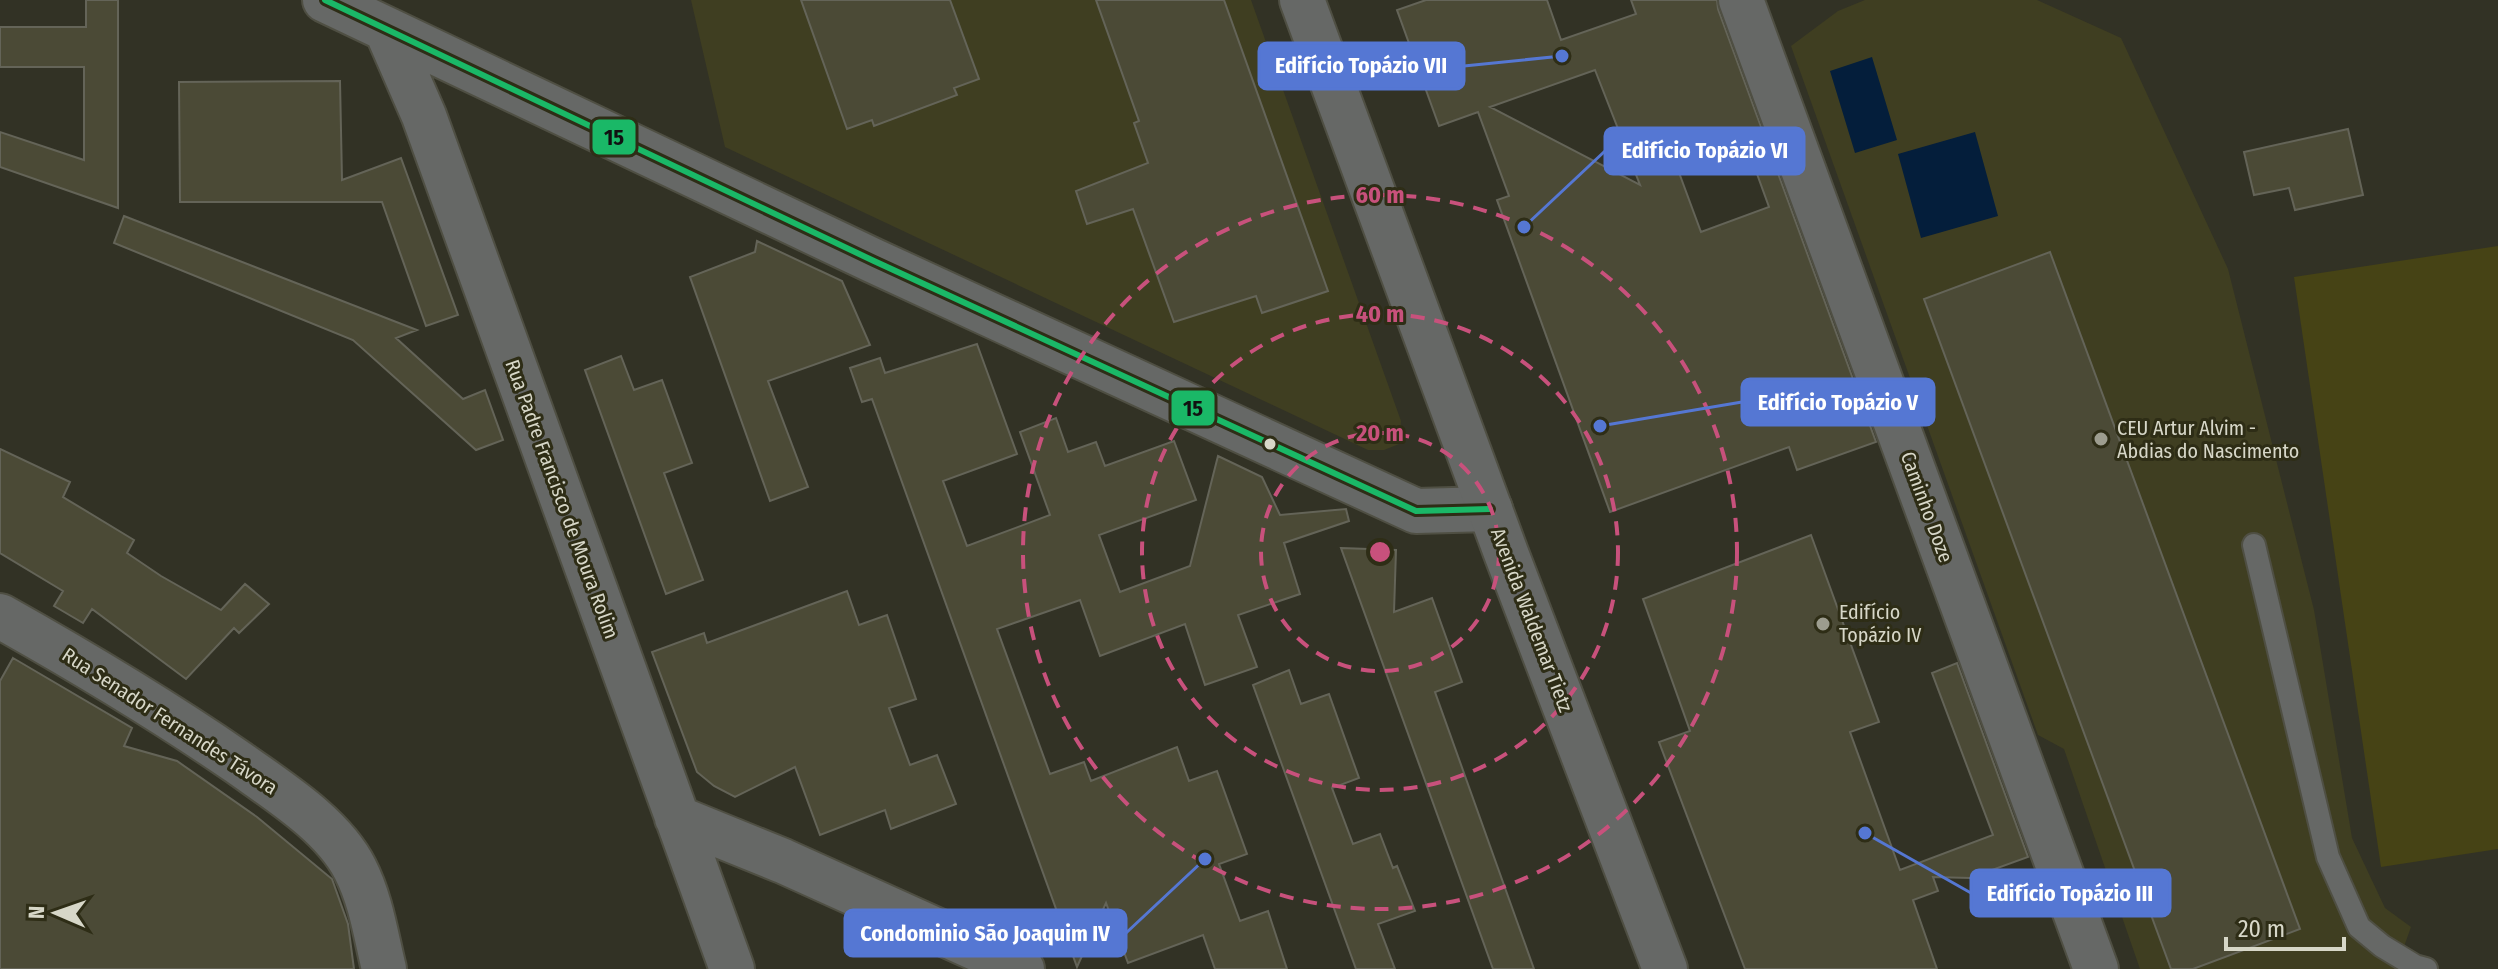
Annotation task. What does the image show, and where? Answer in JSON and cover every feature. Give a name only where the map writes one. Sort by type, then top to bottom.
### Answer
[{"type":"street","points":[[325,0],[888,267],[1416,511],[1490,509]]},
{"type":"street","name":"Avenida Waldemar Tietz","points":[[1302,0],[1490,509],[1665,969]]},
{"type":"street","name":"Caminho Doze","points":[[1741,0],[2096,969]]},
{"type":"street","name":"Rua Padre Francisco de Moura Rolim","points":[[387,31],[424,116],[732,969]]},
{"type":"street","name":"Rua Senador Fernandes Távora","points":[[0,616],[103,674],[191,730],[286,796],[334,838],[355,869],[384,969]]},
{"type":"street","points":[[677,818],[783,861],[1022,969]]},
{"type":"lane","points":[[2254,545],[2328,857],[2359,927],[2382,946],[2415,966],[2426,969]]},
{"type":"shaded area","points":[[691,0],[1251,0],[1401,421],[1399,444],[1384,450],[1368,450],[725,147]]},
{"type":"shaded area","name":"CEU Artur Alvim - Abdias do Nascimento","points":[[1865,0],[2037,0],[2121,38],[2228,269],[2314,610],[2352,838],[2385,908],[2411,927],[2396,969],[2140,969],[2064,749],[2038,735],[1791,46],[1838,11]]},
{"type":"shaded area","points":[[2498,246],[2498,849],[2381,867],[2294,277]]},
{"type":"water","points":[[1872,57],[1897,140],[1855,153],[1830,71]]},
{"type":"water","points":[[1975,132],[1998,216],[1921,238],[1898,154]]},
{"type":"building","points":[[86,0],[118,0],[118,208],[0,167],[0,132],[84,160],[84,67],[0,67],[0,27],[86,27]]},
{"type":"building","points":[[801,0],[950,0],[979,79],[954,88],[957,95],[874,126],[872,120],[847,129]]},
{"type":"building","points":[[1096,0],[1224,0],[1328,291],[1262,313],[1256,296],[1174,322],[1133,209],[1087,224],[1076,191],[1148,163],[1134,123],[1139,121]]},
{"type":"building","points":[[1426,0],[1547,0],[1561,40],[1636,14],[1631,0],[1717,0],[1876,442],[1797,470],[1789,447],[1610,512],[1497,200],[1509,196],[1478,112],[1439,126],[1397,10]],"holes":[[[1595,70],[1640,185],[1490,107]],[[1741,130],[1769,207],[1701,232],[1671,151]]]},
{"type":"building","points":[[340,81],[342,180],[401,158],[458,315],[426,326],[382,202],[180,202],[179,82]]},
{"type":"building","points":[[2348,129],[2363,195],[2295,210],[2289,188],[2254,195],[2244,152]]},
{"type":"building","points":[[124,216],[417,330],[396,338],[463,399],[485,390],[503,440],[476,450],[353,340],[114,243]]},
{"type":"building","points":[[757,241],[842,281],[870,345],[768,381],[808,487],[770,501],[690,277],[755,252]]},
{"type":"building","points":[[2050,252],[2300,929],[2193,969],[2171,969],[1924,299]]},
{"type":"building","points":[[977,344],[1017,454],[943,481],[967,546],[1050,515],[1020,432],[1056,418],[1068,452],[1096,442],[1105,466],[1174,441],[1196,500],[1099,535],[1120,592],[1190,566],[1218,456],[1262,477],[1280,515],[1346,509],[1349,521],[1284,543],[1300,594],[1238,615],[1257,667],[1205,685],[1185,624],[1100,656],[1080,600],[997,629],[1050,774],[1084,762],[1091,781],[1177,747],[1189,781],[1217,771],[1247,854],[1219,864],[1240,921],[1268,911],[1287,969],[1215,969],[1203,935],[1128,963],[1106,903],[1077,967],[872,399],[862,402],[850,368],[880,358],[885,373]]},
{"type":"building","points":[[621,356],[634,390],[662,380],[692,463],[664,473],[703,580],[666,594],[585,370]]},
{"type":"building","points":[[0,449],[70,482],[63,497],[134,540],[127,553],[161,576],[221,610],[245,584],[269,604],[239,633],[234,628],[186,679],[92,609],[83,623],[54,606],[63,591],[0,553]]},
{"type":"building","points":[[1811,535],[1879,722],[1850,732],[1900,870],[1993,835],[1932,673],[1957,663],[2028,857],[1970,878],[1933,877],[1938,891],[1913,900],[1937,969],[1745,969],[1659,742],[1690,731],[1643,599]]},
{"type":"building","points":[[1341,548],[1396,550],[1394,612],[1432,598],[1462,682],[1435,692],[1534,969],[1493,969]]},
{"type":"building","points":[[847,591],[859,625],[887,615],[916,699],[889,708],[910,765],[937,755],[956,804],[891,829],[885,810],[820,835],[795,767],[735,797],[697,772],[652,652],[704,633],[707,643]]},
{"type":"building","points":[[13,658],[132,728],[124,746],[177,761],[257,817],[332,879],[348,924],[354,969],[0,969],[0,681]]},
{"type":"building","points":[[1289,670],[1301,704],[1329,694],[1359,778],[1332,788],[1353,844],[1380,834],[1415,911],[1378,924],[1395,969],[1356,969],[1253,685]]},
{"type":"transit line","name":"15","points":[[325,0],[874,261],[1416,511],[1490,509]]},
{"type":"place","name":"Edifício Topázio VII","points":[[1562,56]]},
{"type":"place","name":"Edifício Topázio VI","points":[[1524,227]]},
{"type":"place","name":"Edifício Topázio V","points":[[1600,426]]},
{"type":"place","name":"CEU Artur Alvim - Abdias do Nascimento","points":[[2101,439]]},
{"type":"place","name":"Edifício Topázio IV","points":[[1823,624]]},
{"type":"place","name":"Edifício Topázio III","points":[[1865,833]]},
{"type":"place","name":"Condominio São Joaquim IV","points":[[1205,859]]}]
